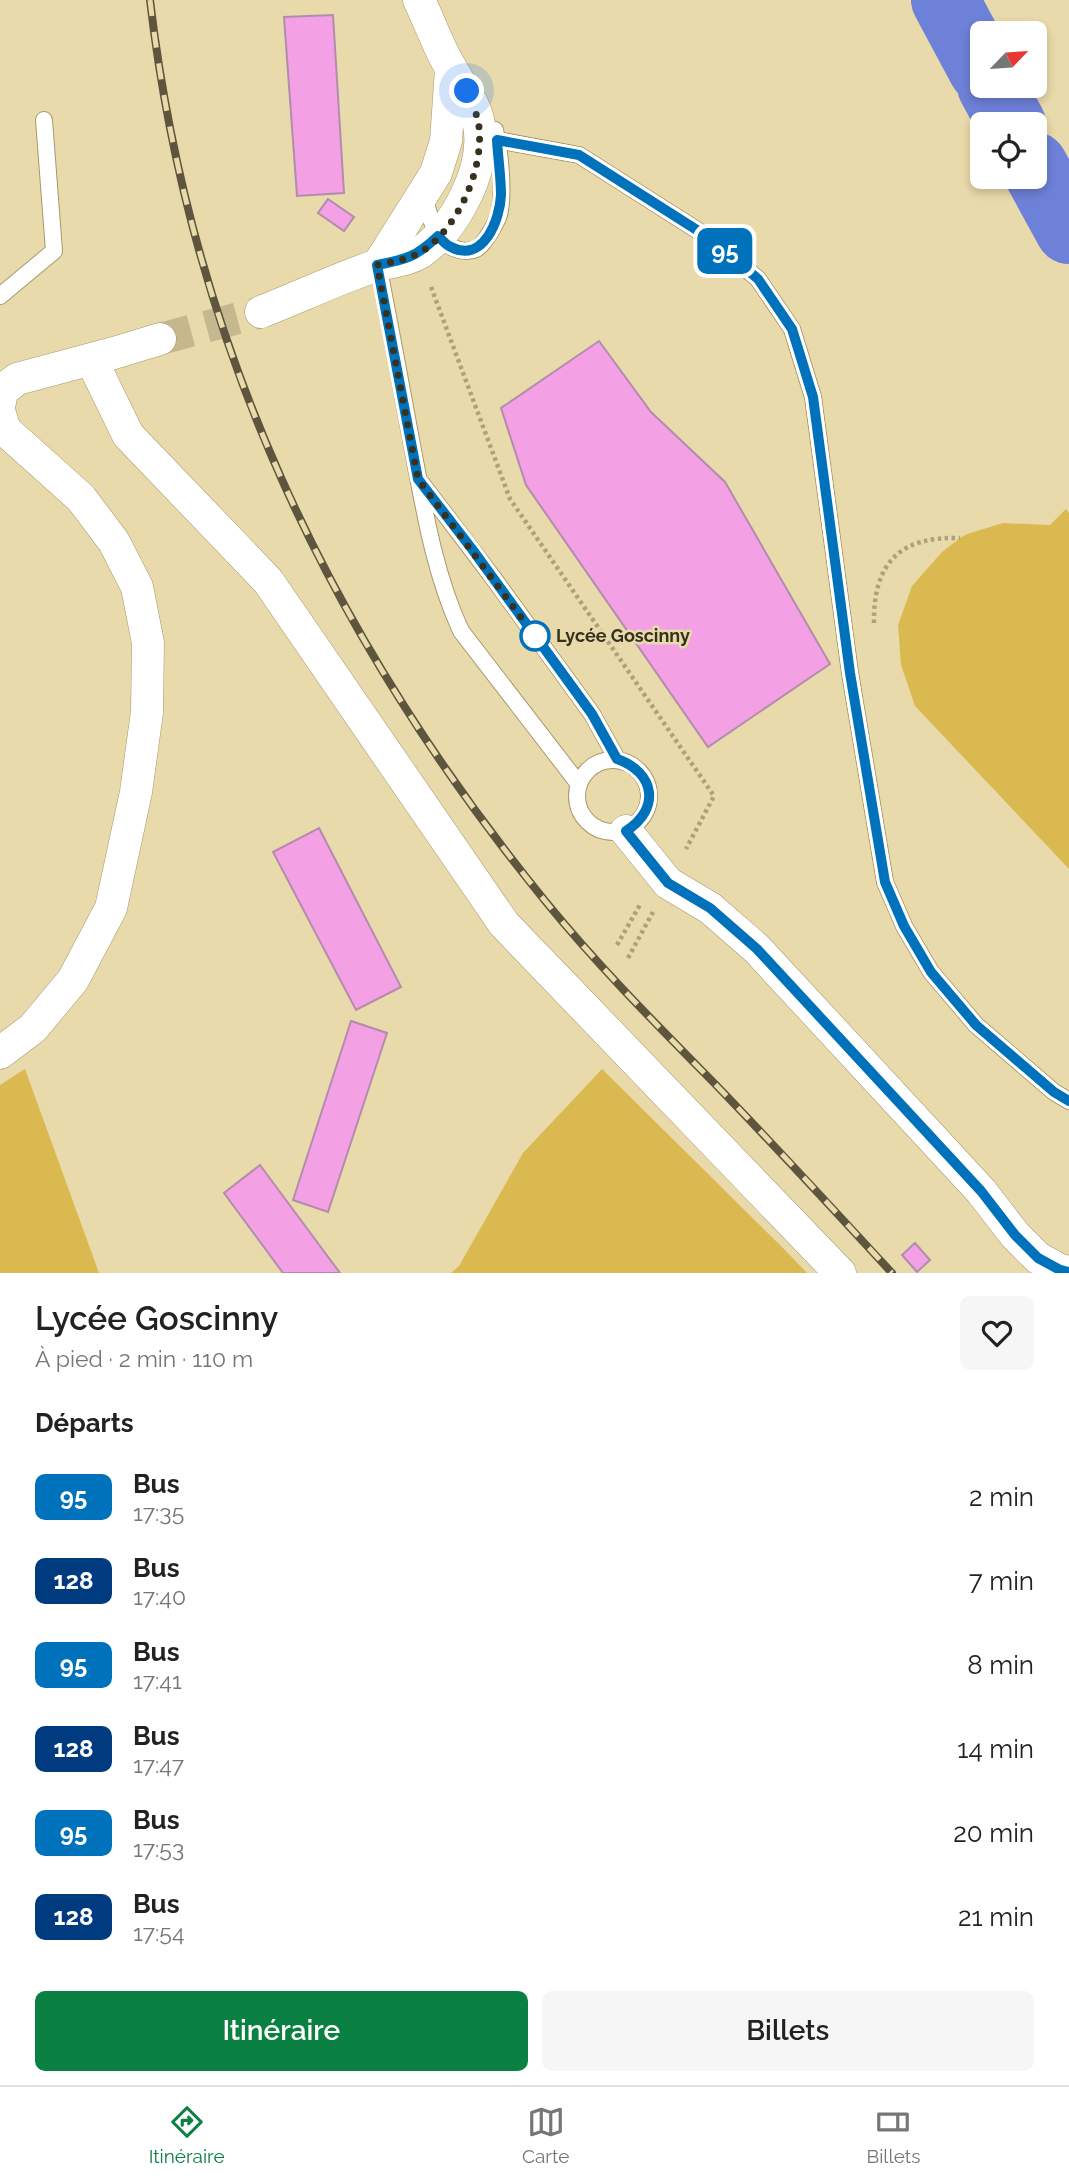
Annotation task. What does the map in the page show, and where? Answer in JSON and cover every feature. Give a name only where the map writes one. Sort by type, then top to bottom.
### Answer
[{"type":"street","points":[[261,312],[377,265],[405,259],[421,252],[454,218],[467,194],[478,163],[480,126],[467,91],[451,69],[419,0]]},
{"type":"street","points":[[377,265],[436,173],[446,141],[451,69]]},
{"type":"street","points":[[0,1052],[33,1028],[73,980],[111,908],[136,792],[147,712],[148,657],[148,643],[137,587],[114,542],[81,498],[5,430],[1,399],[17,379],[160,339]]},
{"type":"street","points":[[92,359],[128,435],[268,581],[504,924],[840,1273]]},
{"type":"street","points":[[626,831],[668,883],[710,908],[757,949],[981,1191],[1015,1235],[1038,1258],[1069,1272]]},
{"type":"lane","points":[[423,194],[438,236],[450,247],[464,251],[475,250],[482,244],[498,217],[501,195],[497,140],[490,113],[474,85],[451,69]]},
{"type":"lane","points":[[0,296],[54,251],[44,120]]},
{"type":"lane","points":[[497,140],[579,155],[711,239],[758,279],[792,329],[813,397],[850,673],[885,882],[904,926],[931,972],[976,1025],[1054,1092],[1069,1101]]},
{"type":"lane","points":[[377,265],[418,479],[439,576],[448,604],[461,631],[578,783]]},
{"type":"lane","points":[[418,479],[592,714],[617,759]]},
{"type":"lane","points":[[617,759],[639,770],[646,780],[649,803],[637,824],[626,831],[614,833],[592,826],[583,818],[576,795],[578,783],[593,765],[617,759]]},
{"type":"path","points":[[430,285],[510,499],[714,796],[668,883]]},
{"type":"path","points":[[874,634],[873,598],[883,572],[898,553],[919,541],[940,537],[960,538]]},
{"type":"path","points":[[617,945],[642,902]]},
{"type":"path","points":[[628,958],[651,915]]},
{"type":"shaded area","points":[[1066,509],[1069,513],[1069,869],[915,706],[901,665],[898,625],[912,586],[942,552],[960,538],[1003,523],[1050,525]]},
{"type":"shaded area","points":[[25,1069],[99,1273],[0,1273],[0,1085]]},
{"type":"shaded area","points":[[602,1069],[807,1273],[451,1273],[459,1266],[523,1153]]},
{"type":"building","points":[[333,15],[344,193],[297,196],[284,17]]},
{"type":"building","points":[[328,199],[354,217],[344,231],[318,213]]},
{"type":"building","points":[[599,341],[651,412],[725,482],[830,664],[708,747],[526,485],[501,408]]},
{"type":"building","points":[[319,828],[401,987],[356,1010],[273,852]]},
{"type":"building","points":[[351,1021],[387,1033],[328,1212],[293,1200]]},
{"type":"building","points":[[260,1165],[340,1273],[283,1273],[224,1193]]},
{"type":"building","points":[[915,1243],[930,1260],[917,1272],[902,1255]]},
{"type":"waterway","points":[[945,0],[970,47]]},
{"type":"waterway","points":[[998,98],[1005,112]]},
{"type":"waterway","points":[[1047,189],[1069,230]]},
{"type":"tunnel","points":[[160,339],[261,312]]},
{"type":"railway","points":[[150,0],[170,126],[198,248],[236,366],[282,480],[336,590],[399,697],[469,801],[546,902],[629,996],[892,1273]]},
{"type":"bus line","name":"95","points":[[1069,1101],[1054,1092],[976,1025],[931,972],[904,926],[885,882],[850,673],[813,397],[792,329],[758,279],[711,239],[579,155],[497,140],[501,195],[498,217],[482,244],[475,250],[464,251],[450,247],[438,236],[421,252],[405,259],[377,265],[418,479],[592,714],[617,759],[639,770],[646,780],[649,803],[637,824],[626,831],[645,856],[668,883],[710,908],[757,949],[981,1191],[1015,1235],[1038,1258],[1069,1272]]},
{"type":"place","name":"Lycée Goscinny","points":[[535,636]]},
{"type":"route","points":[[467,91],[480,126],[478,163],[467,194],[454,218],[421,252],[405,259],[377,265],[418,479],[535,636]]}]
